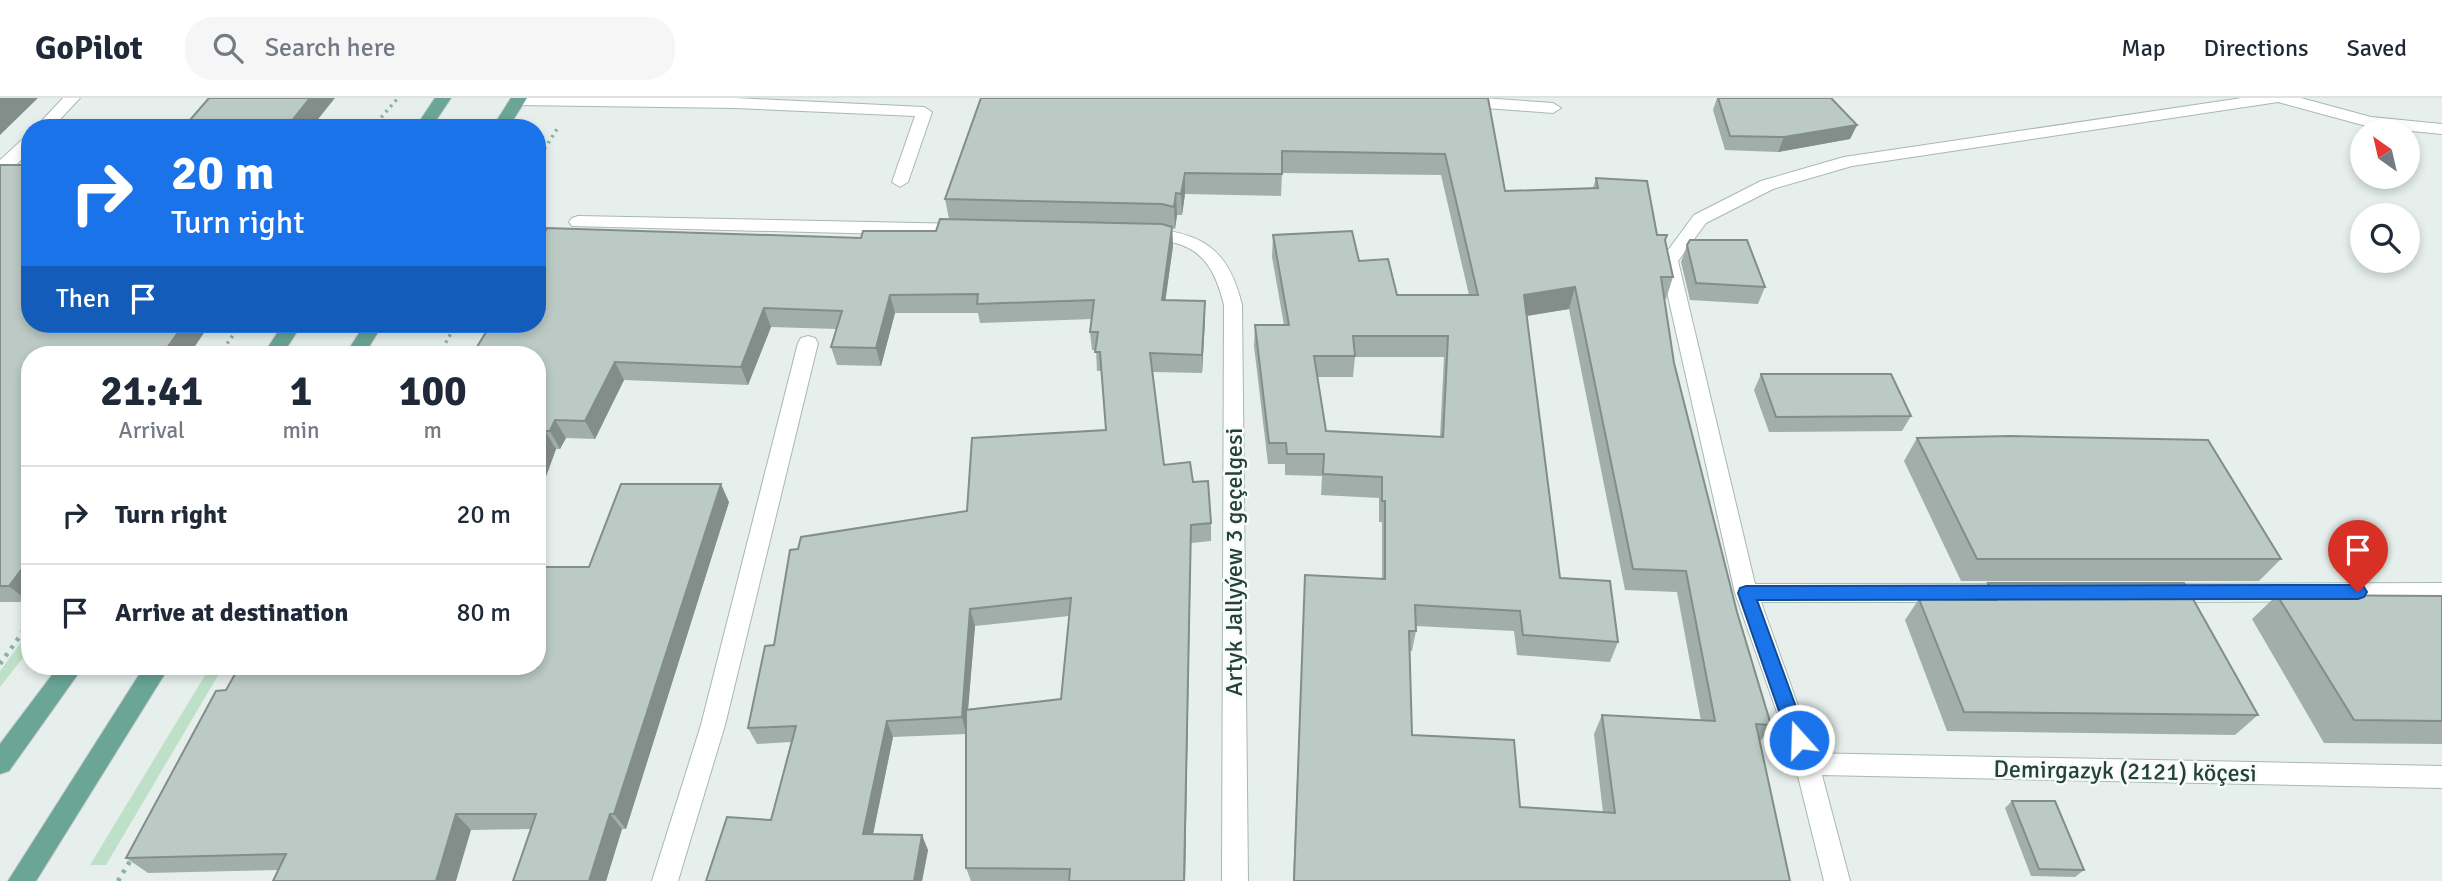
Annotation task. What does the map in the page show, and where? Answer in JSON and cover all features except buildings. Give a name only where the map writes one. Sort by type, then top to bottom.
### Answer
[{"type":"main road","points":[[429,119],[443,98]]},
{"type":"main road","points":[[506,119],[519,99]]},
{"type":"main road","points":[[0,764],[65,675]]},
{"type":"main road","points":[[21,881],[152,675]]},
{"type":"street","points":[[52,119],[72,98]]},
{"type":"street","points":[[1417,98],[1553,108]]},
{"type":"street","points":[[1836,881],[1807,764],[1746,593],[1669,261],[1700,219],[1767,185],[1850,161],[2274,98]]},
{"type":"street","points":[[2283,98],[2370,122],[2442,129]]},
{"type":"street","points":[[519,99],[735,103],[924,112],[900,182]]},
{"type":"street","points":[[0,165],[6,165],[21,150]]},
{"type":"street","points":[[578,222],[982,231]]},
{"type":"street","name":"Artyk Jallyýew 3 geçelgesi","points":[[1122,233],[1163,234],[1188,239],[1207,250],[1229,285],[1233,306],[1235,881]]},
{"type":"street","points":[[665,881],[713,725],[808,343]]},
{"type":"street","points":[[2136,593],[2442,592]]},
{"type":"street","points":[[1746,593],[2025,593]]},
{"type":"street","name":"Demirgazyk (2121) köçesi","points":[[1807,764],[2442,777]]},
{"type":"path","points":[[380,119],[398,98]]},
{"type":"path","points":[[0,664],[21,635]]},
{"type":"path","points":[[118,881],[139,845]]},
{"type":"green space","points":[[21,642],[21,660],[0,687],[0,671]]},
{"type":"green space","points":[[205,675],[218,675],[106,865],[90,865]]},
{"type":"route","points":[[1799,740],[1746,593],[2358,592]]}]
